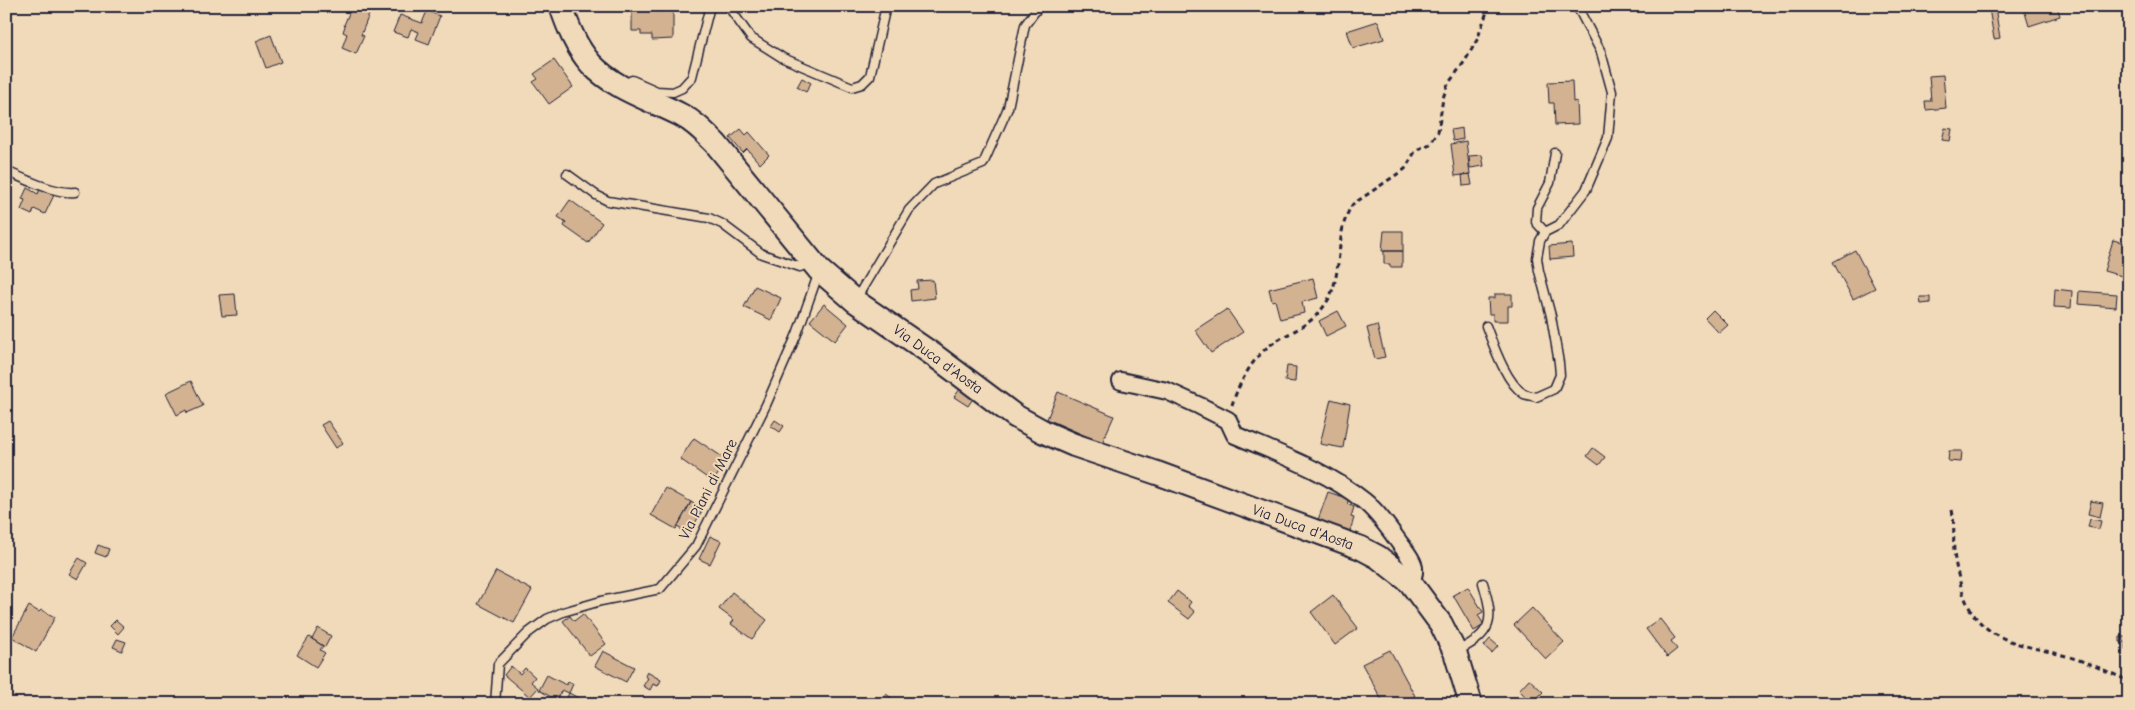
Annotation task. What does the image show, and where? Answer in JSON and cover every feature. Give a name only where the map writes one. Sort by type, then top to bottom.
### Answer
[{"type":"main road","name":"Via Duca d'Aosta","points":[[561,6],[569,29],[580,49],[602,75],[638,97],[682,115],[700,127],[816,266],[855,301],[935,356],[1015,416],[1044,432],[1074,445],[1157,473],[1361,548],[1384,561],[1410,582],[1441,624],[1455,652],[1471,704]]},
{"type":"street","points":[[1121,381],[1168,391],[1228,420],[1235,435],[1320,472],[1344,487],[1366,503],[1385,524],[1410,558],[1415,570],[1415,575],[1410,582]]},
{"type":"lane","points":[[622,88],[627,82],[632,80],[658,91],[673,92],[682,88],[692,77],[710,6]]},
{"type":"lane","points":[[728,6],[751,38],[783,58],[852,86],[862,84],[870,76],[886,6]]},
{"type":"lane","points":[[855,301],[909,210],[934,184],[983,164],[1008,108],[1025,25],[1039,6]]},
{"type":"lane","points":[[1486,326],[1496,351],[1513,382],[1524,394],[1536,397],[1554,388],[1560,375],[1559,363],[1552,316],[1537,258],[1540,241],[1545,232],[1559,225],[1586,190],[1608,138],[1612,92],[1601,52],[1579,10],[1574,6]]},
{"type":"lane","points":[[1545,232],[1536,222],[1537,208],[1550,183],[1555,153]]},
{"type":"lane","points":[[6,171],[52,189],[69,193],[75,192]]},
{"type":"lane","points":[[567,174],[596,195],[608,201],[708,218],[722,224],[749,246],[773,258],[800,267],[816,266]]},
{"type":"lane","name":"Via Piani di Mare","points":[[496,704],[498,664],[528,633],[547,619],[564,612],[601,601],[660,589],[696,546],[766,405],[796,334],[816,266]]},
{"type":"lane","points":[[1455,652],[1477,641],[1488,627],[1490,614],[1483,583]]},
{"type":"path","points":[[1228,420],[1234,398],[1248,371],[1262,352],[1312,322],[1328,300],[1337,278],[1345,221],[1353,204],[1405,169],[1416,150],[1430,144],[1438,132],[1443,98],[1448,84],[1473,47],[1489,6]]},
{"type":"path","points":[[1952,510],[1955,525],[1954,551],[1961,588],[1973,616],[1990,633],[2021,646],[2079,660],[2129,681]]},
{"type":"building","points":[[352,6],[370,12],[361,35],[364,36],[356,54],[342,48],[347,34],[343,32],[344,25]]},
{"type":"building","points":[[632,6],[655,6],[656,12],[673,11],[673,39],[652,40],[652,35],[641,35],[641,31],[632,31]]},
{"type":"building","points":[[2023,6],[2057,6],[2060,16],[2029,26]]},
{"type":"building","points":[[1995,7],[2000,38],[1994,39],[1989,8]]},
{"type":"building","points":[[427,11],[440,16],[429,44],[416,39],[419,32],[411,29],[408,37],[393,32],[400,15],[422,23]]},
{"type":"building","points":[[1378,21],[1384,39],[1353,48],[1347,31]]},
{"type":"building","points":[[271,35],[281,62],[266,68],[256,41]]},
{"type":"building","points":[[554,60],[573,87],[549,104],[533,82],[538,79],[534,74]]},
{"type":"building","points":[[1943,75],[1946,108],[1926,110],[1925,101],[1931,101],[1929,76]]},
{"type":"building","points":[[802,78],[811,83],[806,92],[797,87]]},
{"type":"building","points":[[1572,81],[1573,102],[1577,101],[1578,124],[1555,125],[1554,103],[1549,103],[1548,82]]},
{"type":"building","points":[[1462,128],[1463,139],[1453,141],[1451,130]]},
{"type":"building","points":[[1945,128],[1952,129],[1950,141],[1942,140]]},
{"type":"building","points":[[741,129],[746,135],[749,132],[769,155],[760,164],[747,149],[743,153],[730,138]]},
{"type":"building","points":[[1466,141],[1470,174],[1455,176],[1451,144]]},
{"type":"building","points":[[1482,155],[1484,166],[1470,168],[1469,156]]},
{"type":"building","points":[[1470,174],[1472,185],[1463,186],[1462,175]]},
{"type":"building","points":[[27,188],[38,194],[40,189],[54,195],[45,214],[34,209],[32,215],[21,210],[25,200],[22,199]]},
{"type":"building","points":[[570,200],[602,223],[588,243],[564,226],[566,222],[558,217]]},
{"type":"building","points":[[1384,231],[1403,231],[1403,251],[1382,251]]},
{"type":"building","points":[[2113,240],[2129,244],[2129,278],[2104,271]]},
{"type":"building","points":[[1572,244],[1573,257],[1550,259],[1549,246]]},
{"type":"building","points":[[1855,250],[1875,288],[1853,299],[1833,262]]},
{"type":"building","points":[[1384,251],[1402,251],[1402,267],[1390,267],[1390,264],[1384,264]]},
{"type":"building","points":[[1313,278],[1318,298],[1302,302],[1304,313],[1280,319],[1275,300],[1272,301],[1269,289]]},
{"type":"building","points":[[933,280],[935,298],[911,301],[910,290],[918,289],[917,281]]},
{"type":"building","points":[[755,286],[781,298],[771,320],[744,307]]},
{"type":"building","points":[[2055,289],[2072,291],[2071,308],[2054,307]]},
{"type":"building","points":[[2079,291],[2117,294],[2116,307],[2078,304]]},
{"type":"building","points":[[235,294],[237,315],[222,316],[219,295]]},
{"type":"building","points":[[1495,294],[1512,294],[1512,306],[1508,306],[1508,321],[1493,321],[1493,314],[1489,314],[1488,298],[1495,298]]},
{"type":"building","points":[[1920,297],[1930,297],[1930,303],[1921,304]]},
{"type":"building","points":[[824,304],[848,324],[835,341],[810,321]]},
{"type":"building","points":[[1227,309],[1243,332],[1211,353],[1195,330]]},
{"type":"building","points":[[1713,310],[1728,325],[1719,333],[1705,318]]},
{"type":"building","points":[[1338,311],[1346,326],[1326,336],[1319,321]]},
{"type":"building","points":[[1377,325],[1385,357],[1375,359],[1367,328]]},
{"type":"building","points":[[1287,366],[1296,367],[1295,382],[1285,381]]},
{"type":"building","points":[[191,381],[203,406],[187,413],[186,410],[177,415],[166,393]]},
{"type":"building","points":[[961,388],[974,397],[968,406],[954,397]]},
{"type":"building","points":[[1058,392],[1114,416],[1102,443],[1047,419]]},
{"type":"building","points":[[1331,399],[1350,404],[1343,448],[1320,444]]},
{"type":"building","points":[[775,420],[784,426],[780,432],[771,426]]},
{"type":"building","points":[[328,421],[343,443],[336,448],[321,425]]},
{"type":"building","points":[[694,438],[727,460],[713,482],[680,459]]},
{"type":"building","points":[[1593,448],[1605,457],[1599,465],[1587,456]]},
{"type":"building","points":[[1949,451],[1962,451],[1961,462],[1948,461]]},
{"type":"building","points":[[666,488],[691,502],[676,529],[651,515]]},
{"type":"building","points":[[1328,492],[1349,499],[1347,504],[1354,507],[1351,517],[1354,518],[1350,531],[1318,520]]},
{"type":"building","points":[[2091,501],[2103,503],[2100,517],[2088,514]]},
{"type":"building","points":[[691,502],[703,509],[689,534],[677,527]]},
{"type":"building","points":[[2090,519],[2101,521],[2099,529],[2088,527]]},
{"type":"building","points":[[710,536],[721,541],[710,564],[699,559]]},
{"type":"building","points":[[98,545],[109,549],[106,557],[95,553]]},
{"type":"building","points":[[79,558],[87,563],[78,579],[69,574]]},
{"type":"building","points":[[496,571],[532,590],[514,623],[478,604]]},
{"type":"building","points":[[1468,587],[1483,612],[1478,615],[1484,625],[1474,631],[1453,595]]},
{"type":"building","points":[[1177,591],[1191,602],[1188,606],[1195,612],[1189,619],[1168,603]]},
{"type":"building","points":[[732,592],[767,620],[752,639],[731,624],[734,620],[719,609]]},
{"type":"building","points":[[1333,595],[1358,628],[1335,645],[1311,612]]},
{"type":"building","points":[[29,606],[39,612],[41,610],[55,617],[36,652],[12,637]]},
{"type":"building","points":[[1532,608],[1564,642],[1546,659],[1514,625]]},
{"type":"building","points":[[583,614],[606,644],[590,656],[563,621],[570,616],[574,621]]},
{"type":"building","points":[[1660,619],[1675,638],[1671,641],[1677,649],[1667,657],[1646,629]]},
{"type":"building","points":[[116,620],[124,627],[118,634],[110,626]]},
{"type":"building","points":[[318,628],[331,636],[325,647],[312,639]]},
{"type":"building","points":[[309,637],[323,646],[320,650],[325,653],[316,667],[297,655]]},
{"type":"building","points":[[2120,637],[2129,637],[2129,649],[2125,649],[2125,642],[2120,642]]},
{"type":"building","points":[[117,639],[126,642],[122,651],[113,647]]},
{"type":"building","points":[[1490,639],[1498,646],[1492,653],[1484,646]]},
{"type":"building","points":[[1390,650],[1415,696],[1401,704],[1384,704],[1362,664]]},
{"type":"building","points":[[603,651],[634,667],[626,682],[595,666]]},
{"type":"building","points":[[511,666],[520,674],[525,668],[535,677],[531,682],[538,688],[530,697],[504,675]]},
{"type":"building","points":[[647,672],[661,680],[658,686],[653,684],[650,690],[643,686],[648,678],[645,676]]},
{"type":"building","points":[[547,675],[566,685],[568,682],[573,684],[569,693],[562,690],[556,700],[539,690]]},
{"type":"building","points":[[1529,679],[1543,692],[1532,703],[1519,690]]},
{"type":"building","points":[[569,693],[584,701],[583,704],[569,704],[565,702]]},
{"type":"building","points":[[886,694],[894,700],[891,704],[878,704]]}]
